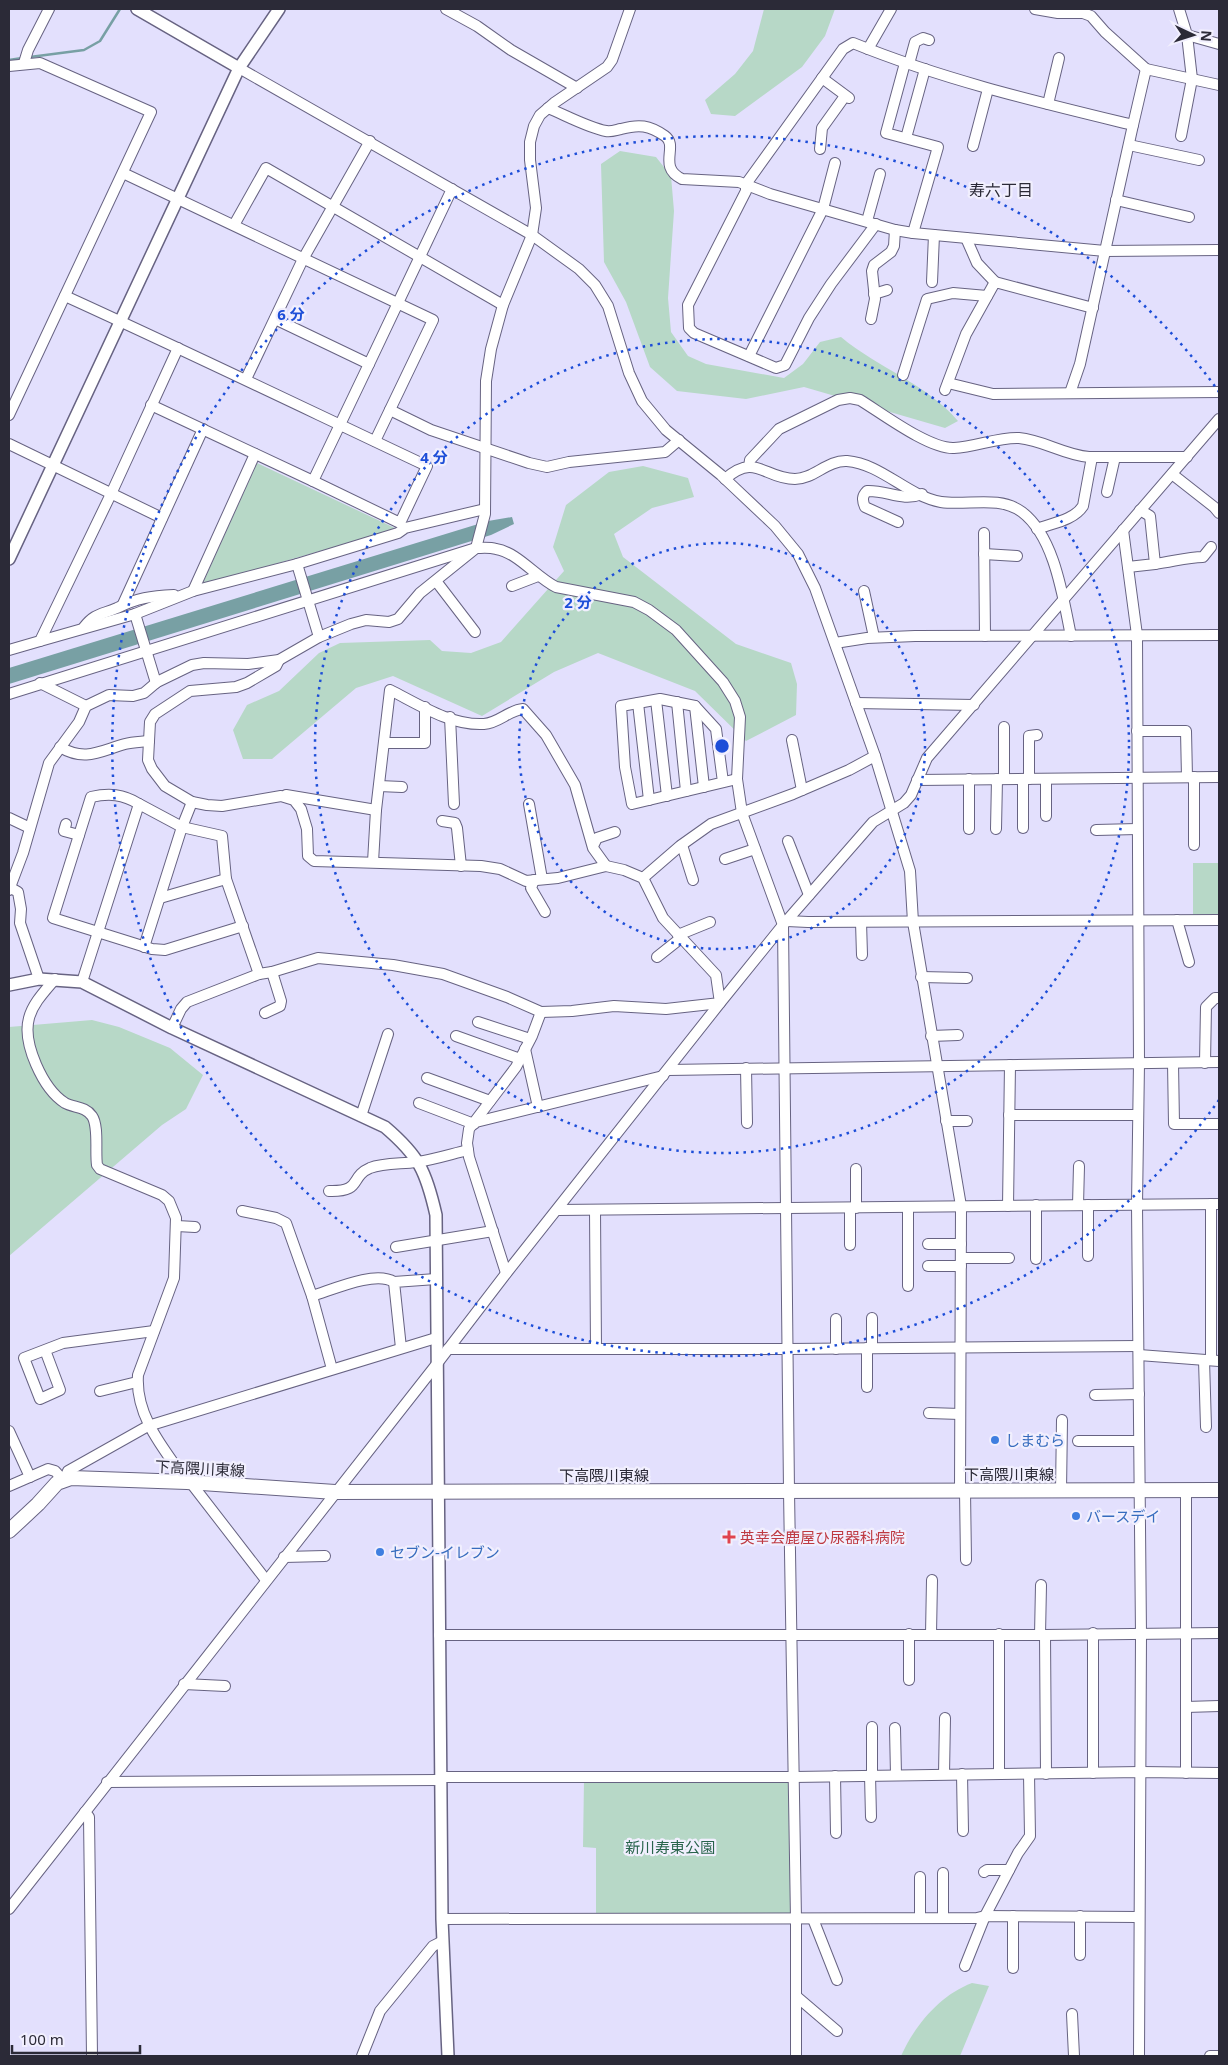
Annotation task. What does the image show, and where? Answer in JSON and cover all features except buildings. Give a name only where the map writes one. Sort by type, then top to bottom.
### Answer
[{"type":"main road","name":"下高隈川東線","points":[[64,1481],[71,1478],[335,1492],[1219,1490]]},
{"type":"main road","points":[[9,1530],[38,1504],[56,1483],[64,1481]]},
{"type":"street","points":[[26,59],[49,9]]},
{"type":"street","points":[[137,9],[532,235],[580,269],[595,285],[608,306],[629,373],[642,401],[666,430],[725,479],[775,526],[798,554],[815,588],[875,756],[910,871],[912,922],[961,1206],[960,1414],[966,1560]]},
{"type":"street","points":[[9,559],[179,200],[239,68],[279,9]]},
{"type":"street","points":[[446,9],[477,26],[511,50],[577,88]]},
{"type":"street","points":[[39,979],[20,923],[20,898],[18,892],[10,889],[49,763],[79,722],[86,706],[109,695],[133,696],[144,693],[156,683],[182,668],[198,664],[248,664],[279,660],[319,637],[366,620],[389,622],[398,619],[420,593],[477,545],[485,511],[487,449],[486,381],[491,349],[503,305],[532,235],[536,208],[530,160],[530,142],[534,126],[540,115],[548,108],[607,67],[612,60],[630,9]]},
{"type":"street","points":[[868,49],[891,9]]},
{"type":"street","points":[[1035,9],[1058,13],[1083,13],[1091,16],[1136,62],[1146,69],[1219,85]]},
{"type":"street","points":[[1179,9],[1186,35],[1192,79],[1181,136]]},
{"type":"street","points":[[1186,35],[1219,44]]},
{"type":"street","points":[[913,233],[938,147],[886,133],[915,42],[923,38],[929,40]]},
{"type":"street","points":[[880,174],[871,223],[809,318],[784,365],[776,368],[694,333],[689,328],[688,305],[746,191],[746,184],[842,49],[853,43],[907,64],[988,89],[1133,125]]},
{"type":"street","points":[[1048,104],[1059,58]]},
{"type":"street","points":[[9,66],[26,59],[40,63],[150,112],[9,415]]},
{"type":"street","points":[[906,138],[925,69]]},
{"type":"street","points":[[1070,393],[1080,364],[1146,69]]},
{"type":"street","points":[[820,149],[822,128],[847,98],[822,78]]},
{"type":"street","points":[[972,146],[988,89]]},
{"type":"street","points":[[548,108],[606,131],[637,125],[647,126],[667,137],[669,141],[669,165],[675,175],[682,178],[739,182],[770,194],[895,230],[1105,252],[1219,250]]},
{"type":"street","points":[[246,379],[303,259],[370,141]]},
{"type":"street","points":[[1129,145],[1199,160]]},
{"type":"street","points":[[749,356],[823,209],[835,163]]},
{"type":"street","points":[[234,225],[266,168],[503,305]]},
{"type":"street","points":[[123,173],[433,320],[376,441]]},
{"type":"street","points":[[313,481],[452,189]]},
{"type":"street","points":[[1116,200],[1189,216]]},
{"type":"street","points":[[871,319],[874,294],[872,271],[874,265],[891,252],[894,246],[895,230]]},
{"type":"street","points":[[932,282],[934,235]]},
{"type":"street","points":[[966,238],[977,263],[995,282],[1092,308]]},
{"type":"street","points":[[995,282],[966,334],[947,387],[993,394],[1219,392]]},
{"type":"street","points":[[874,294],[887,290]]},
{"type":"street","points":[[904,375],[927,299],[953,293],[987,296]]},
{"type":"street","points":[[9,650],[84,627],[136,618],[193,591],[298,569],[398,533],[427,466],[246,379],[65,296]]},
{"type":"street","points":[[275,319],[369,364]]},
{"type":"street","points":[[40,641],[111,494],[178,348]]},
{"type":"street","points":[[749,467],[750,460],[779,429],[838,400],[850,398],[860,400],[929,442],[943,447],[954,448],[1017,438],[1035,441],[1077,456],[1187,457]]},
{"type":"street","points":[[151,405],[313,481],[402,526],[485,511]]},
{"type":"street","points":[[390,410],[431,430],[546,467],[569,462],[665,452],[679,440]]},
{"type":"street","points":[[9,1909],[720,1002],[785,923],[873,822],[891,809],[904,803],[910,795],[927,758],[1219,419]]},
{"type":"street","points":[[123,604],[203,430]]},
{"type":"street","points":[[9,444],[162,518]]},
{"type":"street","points":[[193,591],[255,454]]},
{"type":"street","points":[[1037,528],[1072,517],[1079,512],[1083,506],[1092,457]]},
{"type":"street","points":[[1107,492],[1115,457]]},
{"type":"street","points":[[725,479],[735,470],[749,467],[755,467],[783,478],[801,479],[831,463],[846,461],[862,464],[940,502],[1010,505],[1022,511],[1037,528],[1052,558],[1071,636]]},
{"type":"street","points":[[1172,474],[1219,513]]},
{"type":"street","points":[[898,522],[865,506],[862,501],[867,491],[874,490],[912,498],[922,494]]},
{"type":"street","points":[[1140,510],[1150,516],[1155,564]]},
{"type":"street","points":[[1123,530],[1137,635],[1139,1063],[1137,1205],[1141,1634],[1138,1917],[1139,2056]]},
{"type":"street","points":[[984,533],[985,636]]},
{"type":"street","points":[[9,694],[477,545],[497,548],[509,553],[538,576],[556,587],[634,602],[649,610],[676,630],[723,682],[735,701],[740,717],[737,779],[742,813],[785,923],[783,1068],[787,1208],[796,2056]]},
{"type":"street","points":[[1128,567],[1181,561],[1188,557],[1203,557],[1211,547]]},
{"type":"street","points":[[984,554],[1017,556]]},
{"type":"street","points":[[298,569],[319,637]]},
{"type":"street","points":[[512,586],[538,576]]},
{"type":"street","points":[[436,580],[475,632]]},
{"type":"street","points":[[864,591],[874,637]]},
{"type":"street","points":[[84,627],[92,616],[123,604],[148,596],[182,595]]},
{"type":"street","points":[[136,618],[156,683]]},
{"type":"street","points":[[835,643],[874,637],[1219,635]]},
{"type":"street","points":[[279,660],[276,666],[247,684],[236,687],[190,690],[155,714],[150,722],[148,760],[152,770],[165,786],[192,802],[207,806],[222,806],[293,795],[376,810]]},
{"type":"street","points":[[40,683],[86,706]]},
{"type":"street","points":[[373,862],[376,810],[390,690],[459,721],[484,724],[497,721],[516,709],[523,709],[546,735],[575,785],[593,846],[606,866]]},
{"type":"street","points":[[723,782],[716,729],[694,706],[666,699],[621,706],[625,767],[632,804],[737,779]]},
{"type":"street","points":[[656,700],[667,796]]},
{"type":"street","points":[[677,702],[686,791]]},
{"type":"street","points":[[638,703],[649,800]]},
{"type":"street","points":[[856,703],[974,705]]},
{"type":"street","points":[[694,706],[704,787]]},
{"type":"street","points":[[384,743],[425,743],[425,707]]},
{"type":"street","points":[[450,717],[454,804]]},
{"type":"street","points":[[996,829],[1004,727]]},
{"type":"street","points":[[1137,731],[1186,731],[1191,777],[1194,845]]},
{"type":"street","points":[[1023,828],[1028,736],[1037,735]]},
{"type":"street","points":[[792,740],[802,790]]},
{"type":"street","points":[[60,747],[71,753],[88,756],[128,743],[149,742]]},
{"type":"street","points":[[643,878],[682,845],[711,824],[802,790],[864,763],[875,756]]},
{"type":"street","points":[[917,780],[1219,777]]},
{"type":"street","points":[[969,779],[969,829]]},
{"type":"street","points":[[1046,779],[1046,816]]},
{"type":"street","points":[[379,786],[402,788]]},
{"type":"street","points":[[293,795],[301,792],[337,796]]},
{"type":"street","points":[[243,926],[165,950],[144,947],[53,918],[91,797],[105,794],[129,798],[182,827],[222,836],[226,879],[243,926],[259,974]]},
{"type":"street","points":[[281,796],[294,800],[301,809],[309,837],[308,856],[314,861],[373,862],[500,869],[526,881],[558,878],[606,866],[624,870],[643,878],[663,918],[716,975],[720,1002]]},
{"type":"street","points":[[144,947],[182,827],[192,802]]},
{"type":"street","points":[[82,982],[139,804]]},
{"type":"street","points":[[529,804],[538,879],[531,888],[546,912]]},
{"type":"street","points":[[9,818],[30,828]]},
{"type":"street","points":[[442,821],[455,823],[461,866]]},
{"type":"street","points":[[66,824],[64,831],[79,835]]},
{"type":"street","points":[[1096,830],[1137,829]]},
{"type":"street","points":[[593,846],[597,838],[615,832]]},
{"type":"street","points":[[788,841],[809,895]]},
{"type":"street","points":[[682,845],[693,880]]},
{"type":"street","points":[[725,859],[755,849]]},
{"type":"street","points":[[160,898],[226,879]]},
{"type":"street","points":[[1177,920],[1190,962]]},
{"type":"street","points":[[785,923],[1219,920]]},
{"type":"street","points":[[657,957],[680,936],[710,922]]},
{"type":"street","points":[[861,922],[862,955]]},
{"type":"street","points":[[172,1028],[181,1009],[188,1002],[259,974],[318,958],[393,966],[443,974],[507,997],[541,1012],[572,1011],[614,1006],[666,1008],[720,1002]]},
{"type":"street","points":[[266,1013],[280,1006],[281,1001],[272,972]]},
{"type":"street","points":[[921,977],[967,978]]},
{"type":"street","points":[[9,985],[39,979],[82,982],[172,1028],[385,1127],[405,1144],[418,1162],[429,1183],[436,1215],[442,1919],[448,2056]]},
{"type":"street","points":[[55,980],[34,1006],[28,1019],[28,1042],[39,1071],[52,1092],[66,1103],[87,1110],[93,1118],[96,1126],[97,1165],[110,1174],[162,1195],[169,1201],[176,1218],[174,1278],[137,1382],[148,1426],[189,1483],[266,1580]]},
{"type":"street","points":[[1205,1063],[1206,1008],[1215,998],[1219,998]]},
{"type":"street","points":[[506,1273],[468,1150],[469,1129],[520,1059],[541,1012]]},
{"type":"street","points":[[478,1022],[530,1039]]},
{"type":"street","points":[[361,1116],[388,1034]]},
{"type":"street","points":[[931,1036],[958,1035]]},
{"type":"street","points":[[456,1036],[520,1059]]},
{"type":"street","points":[[525,1049],[538,1107]]},
{"type":"street","points":[[419,1103],[475,1123],[666,1073],[746,1068],[1219,1062]]},
{"type":"street","points":[[1173,1063],[1174,1124],[1219,1124]]},
{"type":"street","points":[[1008,1206],[1010,1065]]},
{"type":"street","points":[[746,1068],[747,1123]]},
{"type":"street","points":[[427,1078],[490,1101]]},
{"type":"street","points":[[1009,1115],[1138,1115]]},
{"type":"street","points":[[946,1121],[966,1122]]},
{"type":"street","points":[[329,1191],[344,1192],[350,1189],[362,1174],[372,1167],[418,1162],[468,1150]]},
{"type":"street","points":[[1079,1166],[1088,1256]]},
{"type":"street","points":[[850,1245],[856,1169]]},
{"type":"street","points":[[557,1210],[1215,1204],[1212,1360],[1206,1427]]},
{"type":"street","points":[[1036,1206],[1036,1259]]},
{"type":"street","points":[[908,1207],[908,1286]]},
{"type":"street","points":[[242,1210],[276,1218],[286,1223],[312,1296],[332,1370]]},
{"type":"street","points":[[595,1210],[596,1349]]},
{"type":"street","points":[[177,1226],[195,1227]]},
{"type":"street","points":[[396,1248],[493,1231]]},
{"type":"street","points":[[928,1244],[961,1244]]},
{"type":"street","points":[[928,1266],[1009,1258]]},
{"type":"street","points":[[312,1296],[373,1278],[394,1282],[436,1279]]},
{"type":"street","points":[[394,1282],[401,1348]]},
{"type":"street","points":[[867,1387],[872,1318]]},
{"type":"street","points":[[836,1319],[836,1349]]},
{"type":"street","points":[[45,1350],[60,1390],[40,1399],[24,1358],[63,1343],[154,1331]]},
{"type":"street","points":[[10,1483],[48,1469],[55,1471],[64,1481],[68,1470],[148,1426],[436,1338]]},
{"type":"street","points":[[448,1350],[961,1348],[1138,1350],[1212,1360]]},
{"type":"street","points":[[100,1391],[137,1382]]},
{"type":"street","points":[[1095,1395],[1139,1394]]},
{"type":"street","points":[[929,1413],[960,1414]]},
{"type":"street","points":[[1061,1491],[1062,1420]]},
{"type":"street","points":[[9,1431],[30,1476]]},
{"type":"street","points":[[1078,1441],[1139,1441]]},
{"type":"street","points":[[1186,1490],[1186,1773]]},
{"type":"street","points":[[284,1557],[325,1556]]},
{"type":"street","points":[[931,1634],[932,1580]]},
{"type":"street","points":[[1041,1585],[1046,1774]]},
{"type":"street","points":[[1093,1633],[1093,1772]]},
{"type":"street","points":[[440,1635],[1043,1635],[1219,1633]]},
{"type":"street","points":[[909,1634],[909,1680]]},
{"type":"street","points":[[999,1634],[999,1773]]},
{"type":"street","points":[[184,1684],[225,1686]]},
{"type":"street","points":[[1186,1707],[1219,1706]]},
{"type":"street","points":[[944,1774],[945,1718]]},
{"type":"street","points":[[871,1816],[872,1727]]},
{"type":"street","points":[[895,1728],[896,1775]]},
{"type":"street","points":[[107,1782],[1046,1774],[1093,1772],[1219,1773]]},
{"type":"street","points":[[962,1774],[963,1831]]},
{"type":"street","points":[[965,1966],[985,1916],[1009,1870],[1030,1836],[1029,1774]]},
{"type":"street","points":[[835,1776],[836,1833]]},
{"type":"street","points":[[85,1812],[90,1817],[92,2056]]},
{"type":"street","points":[[984,1872],[987,1870],[1009,1870]]},
{"type":"street","points":[[943,1873],[943,1918]]},
{"type":"street","points":[[920,1877],[920,1918]]},
{"type":"street","points":[[1013,1916],[1013,1968]]},
{"type":"street","points":[[1080,1916],[1080,1955]]},
{"type":"street","points":[[442,1919],[1138,1917]]},
{"type":"street","points":[[813,1919],[837,1980]]},
{"type":"street","points":[[362,2056],[380,2011],[433,1946],[443,1941]]},
{"type":"street","points":[[796,1996],[837,2031]]},
{"type":"street","points":[[1072,2014],[1074,2056]]},
{"type":"street","points":[[1210,2056],[1219,2056]]},
{"type":"green space","points":[[764,9],[835,9],[825,36],[802,67],[735,116],[711,114],[705,100],[735,74],[753,51]]},
{"type":"green space","points":[[620,151],[656,157],[671,176],[674,211],[668,298],[671,332],[688,356],[706,364],[784,378],[803,364],[820,342],[841,337],[855,348],[917,386],[946,408],[958,421],[945,428],[804,387],[746,399],[677,391],[650,367],[626,302],[604,262],[601,164]]},
{"type":"green space","points":[[257,463],[397,529],[202,585]]},
{"type":"green space","points":[[643,466],[688,478],[694,497],[652,508],[614,534],[623,557],[736,644],[791,663],[797,684],[796,715],[746,741],[695,691],[598,653],[554,672],[482,716],[393,676],[356,688],[272,759],[243,759],[233,730],[247,705],[279,691],[319,653],[340,643],[430,640],[442,651],[471,653],[501,642],[564,571],[553,547],[566,505],[609,472]]},
{"type":"green space","points":[[1193,863],[1219,863],[1219,916],[1193,916]]},
{"type":"green space","points":[[92,1020],[119,1027],[170,1048],[203,1075],[186,1109],[162,1125],[9,1256],[9,1027]]},
{"type":"green space","name":"新川寿東公園","points":[[794,1777],[794,1914],[596,1916],[596,1848],[583,1847],[584,1780]]},
{"type":"green space","points":[[972,1983],[989,1986],[960,2056],[901,2056],[921,2022],[930,2012],[949,1995]]},
{"type":"shaded area","points":[[512,517],[514,524],[491,535],[9,684],[9,668],[488,521]]},
{"type":"waterway","points":[[30,57],[84,50],[100,41],[120,9]]},
{"type":"waterway","points":[[9,60],[22,58]]},
{"type":"place","name":"しまむら","points":[[995,1440]]},
{"type":"place","name":"バースデイ","points":[[1076,1516]]},
{"type":"place","name":"英幸会鹿屋ひ尿器科病院","points":[[729,1537]]},
{"type":"place","name":"セブン-イレブン","points":[[380,1552]]},
{"type":"district","name":"寿六丁目","points":[[1001,190]]}]
